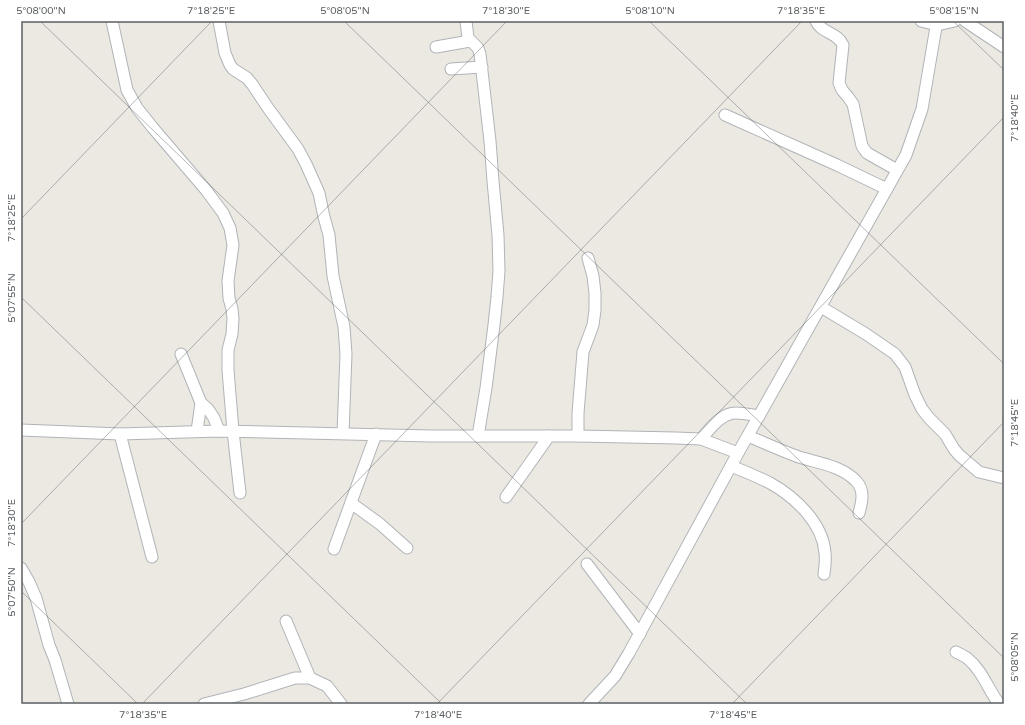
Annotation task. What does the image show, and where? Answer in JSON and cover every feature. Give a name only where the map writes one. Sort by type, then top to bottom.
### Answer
[{"type":"street","points":[[112,21],[127,90],[137,108],[206,190],[223,213],[230,228],[233,245],[228,281],[229,298],[233,319],[232,334],[228,350],[228,370],[240,493]]},
{"type":"street","points":[[219,21],[225,53],[230,65],[233,69],[247,78],[252,84],[298,149],[319,193],[329,235],[333,276],[344,327],[346,354],[343,433]]},
{"type":"street","points":[[466,21],[468,38],[478,48],[482,67],[498,235],[499,271],[497,297],[486,388],[478,436]]},
{"type":"street","points":[[816,21],[819,27],[838,37],[843,44],[839,83],[842,90],[853,104],[862,146],[867,153],[897,170]]},
{"type":"street","points":[[921,21],[937,23],[955,21]]},
{"type":"street","points":[[965,21],[1004,46]]},
{"type":"street","points":[[589,704],[615,676],[640,634],[738,453],[906,155],[922,109],[937,23]]},
{"type":"street","points":[[436,47],[470,40]]},
{"type":"street","points":[[451,69],[482,67]]},
{"type":"street","points":[[725,116],[837,165],[887,189]]},
{"type":"street","points":[[578,436],[578,413],[583,352],[593,325],[595,310],[593,276],[588,258]]},
{"type":"street","points":[[821,307],[866,334],[895,354],[905,367],[922,409],[946,434],[959,455],[979,472],[1004,478]]},
{"type":"street","points":[[181,354],[201,403],[208,409],[214,418],[219,431]]},
{"type":"street","points":[[197,431],[201,403]]},
{"type":"street","points":[[701,439],[728,414],[737,413],[759,416]]},
{"type":"street","points":[[21,429],[120,434],[233,431],[676,438],[701,439],[738,453]]},
{"type":"street","points":[[120,434],[152,557]]},
{"type":"street","points":[[334,549],[376,434]]},
{"type":"street","points":[[506,497],[549,436]]},
{"type":"street","points":[[748,436],[796,456],[831,466],[847,474],[856,482],[862,491],[862,502],[859,513]]},
{"type":"street","points":[[731,466],[771,484],[797,502],[807,512],[816,525],[826,552],[824,574]]},
{"type":"street","points":[[351,503],[380,524],[406,548]]},
{"type":"street","points":[[587,564],[640,634]]},
{"type":"street","points":[[21,568],[36,598],[68,704]]},
{"type":"street","points":[[286,621],[310,678]]},
{"type":"street","points":[[956,652],[967,658],[976,667],[999,704]]},
{"type":"street","points":[[211,703],[295,678],[310,678],[327,686],[341,704]]}]
